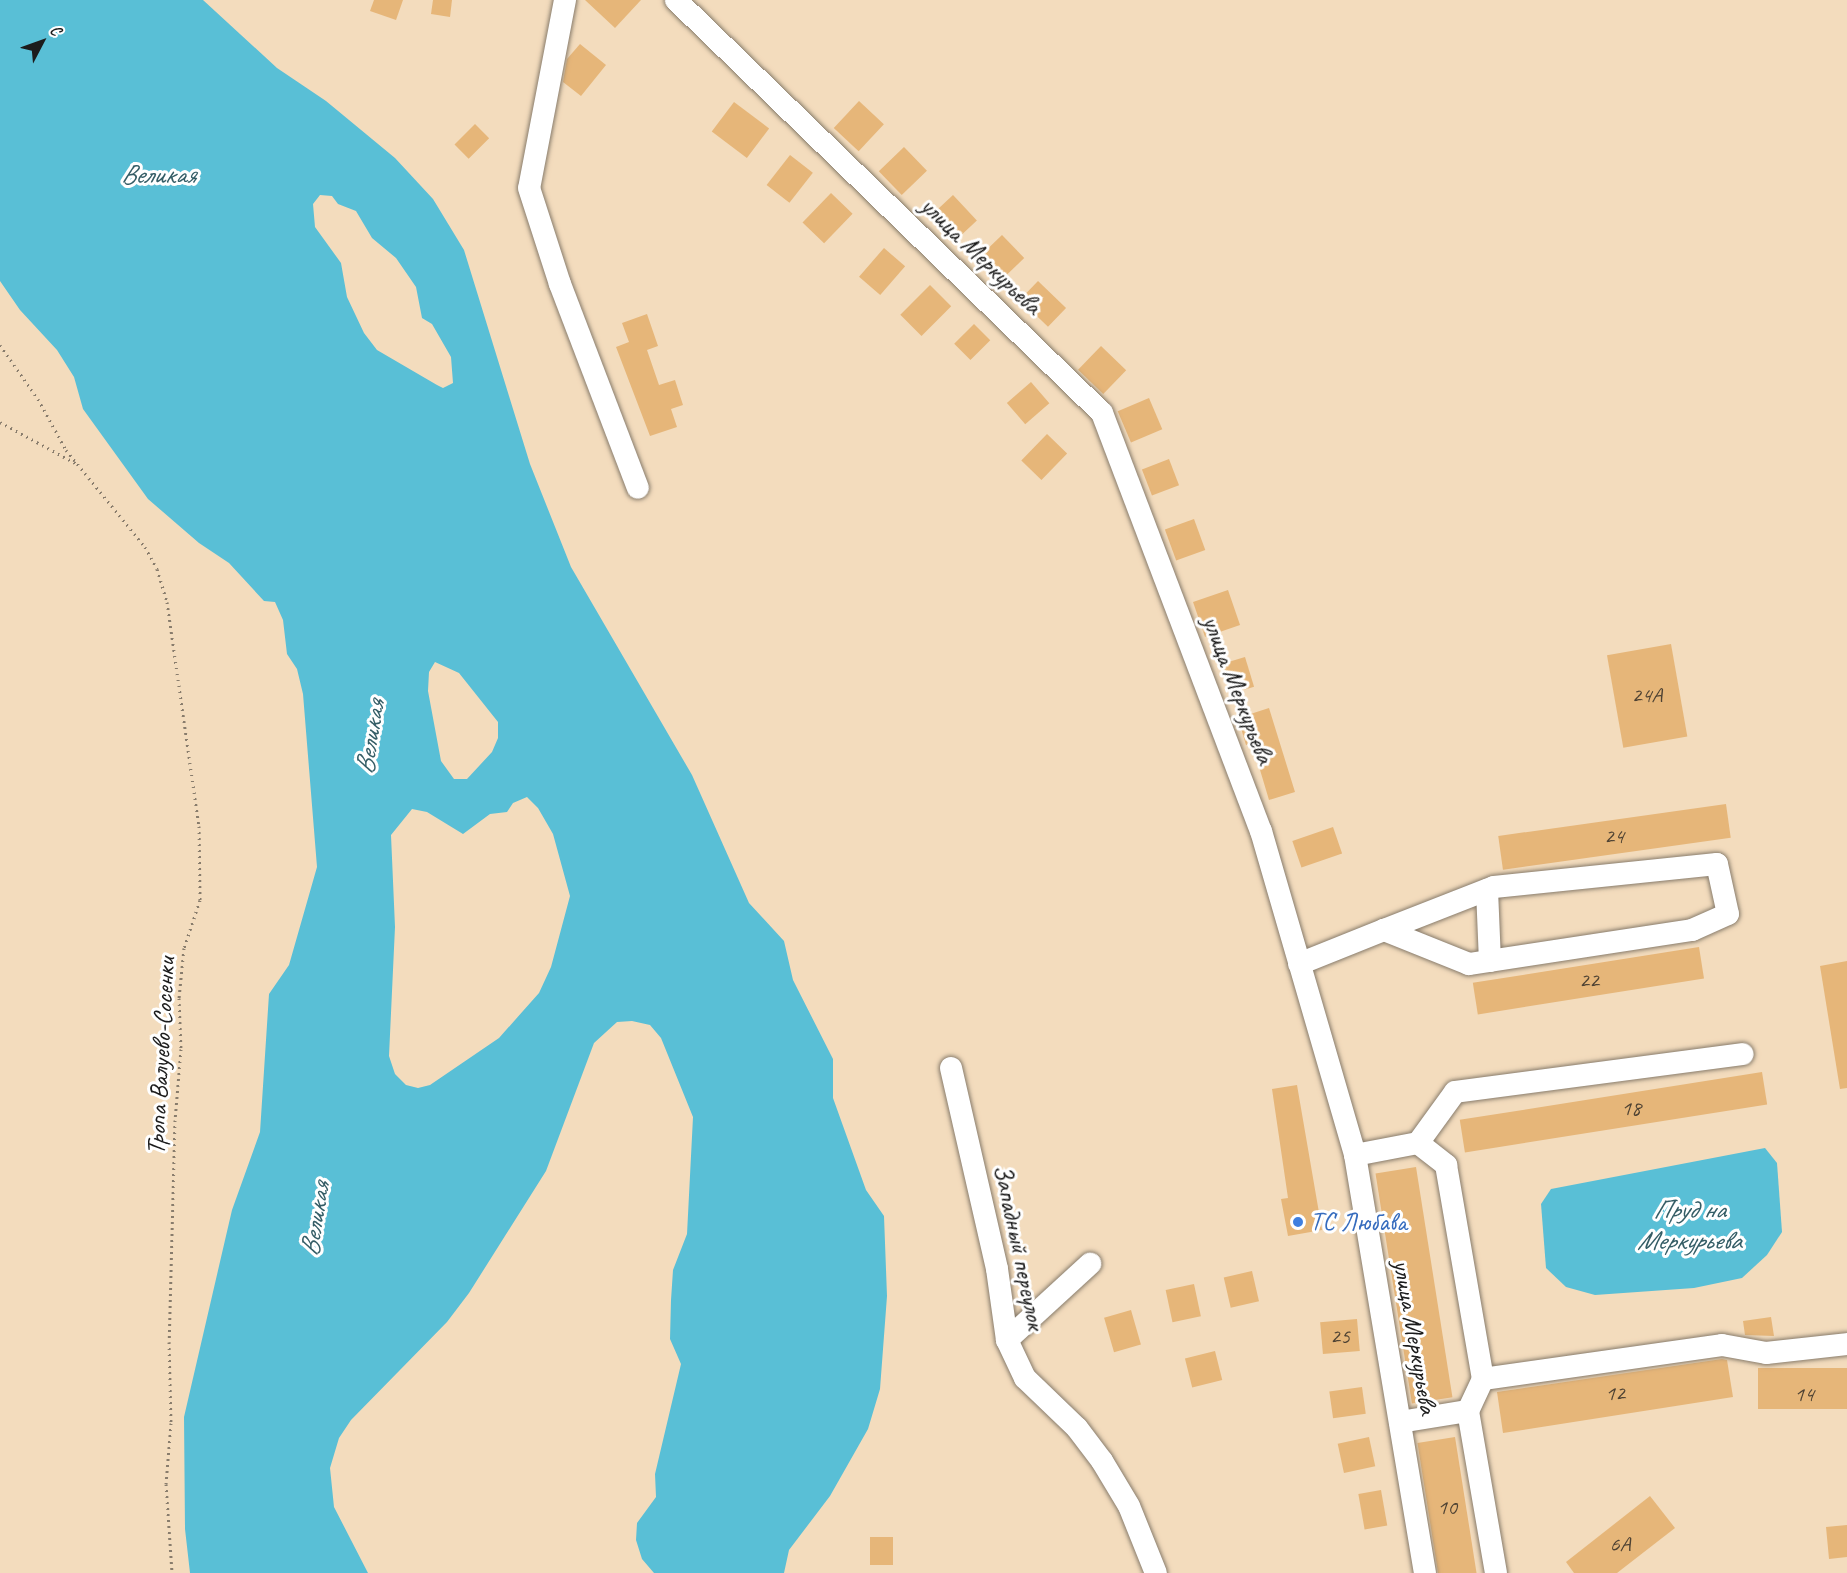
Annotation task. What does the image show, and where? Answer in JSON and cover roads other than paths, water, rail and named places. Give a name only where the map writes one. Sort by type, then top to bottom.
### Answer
[{"type":"street","points":[[566,0],[529,188],[560,284],[638,488]]},
{"type":"street","name":"улица Меркурьева","points":[[676,0],[1102,413],[1261,831],[1355,1155],[1425,1573]]},
{"type":"street","points":[[1299,964],[1384,930],[1486,890],[1717,864],[1728,914],[1692,930],[1468,964],[1384,930]]},
{"type":"street","points":[[1486,890],[1490,961]]},
{"type":"street","points":[[1355,1155],[1418,1143],[1455,1092],[1743,1054]]},
{"type":"street","name":"Западный переулок","points":[[951,1068],[997,1269],[1007,1340],[1025,1378],[1077,1428],[1102,1461],[1129,1506],[1156,1573]]},
{"type":"street","points":[[1418,1143],[1446,1165],[1483,1379],[1468,1411],[1496,1573]]},
{"type":"street","points":[[1007,1340],[1090,1264]]},
{"type":"street","points":[[1483,1379],[1722,1345],[1766,1353],[1847,1344]]},
{"type":"street","points":[[1400,1422],[1468,1411]]},
{"type":"water","name":"Великая","points":[[0,0],[203,0],[277,68],[326,101],[395,158],[433,199],[464,250],[530,464],[571,567],[692,775],[749,903],[784,941],[793,980],[833,1059],[833,1098],[866,1190],[884,1216],[887,1296],[880,1389],[868,1429],[830,1496],[789,1550],[784,1573],[654,1573],[642,1559],[636,1540],[637,1523],[656,1497],[655,1474],[681,1364],[670,1339],[671,1300],[673,1270],[687,1234],[693,1117],[661,1038],[650,1025],[632,1021],[617,1022],[594,1043],[546,1171],[469,1293],[447,1322],[351,1420],[339,1438],[330,1468],[334,1507],[368,1573],[190,1573],[185,1529],[184,1417],[232,1210],[260,1132],[269,994],[289,965],[317,867],[303,694],[297,669],[287,654],[283,620],[275,602],[264,601],[229,563],[199,543],[148,499],[83,409],[74,377],[57,350],[20,310],[0,281]],"holes":[[[320,195],[332,196],[338,204],[356,211],[372,238],[396,258],[416,287],[422,318],[432,324],[451,357],[453,383],[443,388],[437,385],[377,350],[364,333],[347,297],[341,263],[315,227],[313,204]],[[435,662],[459,673],[498,722],[498,738],[492,752],[467,779],[454,779],[441,761],[428,691],[429,672]],[[527,797],[538,808],[553,834],[570,896],[551,967],[539,993],[499,1038],[430,1085],[418,1088],[406,1085],[395,1074],[389,1056],[395,927],[391,835],[412,809],[427,812],[463,834],[490,814],[507,812],[513,803]]]},
{"type":"water","name":"Пруд на Меркурьева","points":[[1765,1148],[1777,1163],[1782,1232],[1767,1255],[1742,1278],[1694,1288],[1595,1295],[1566,1287],[1546,1268],[1541,1204],[1551,1189]]},
{"type":"place","name":"ТС Любава","points":[[1298,1222]]}]
